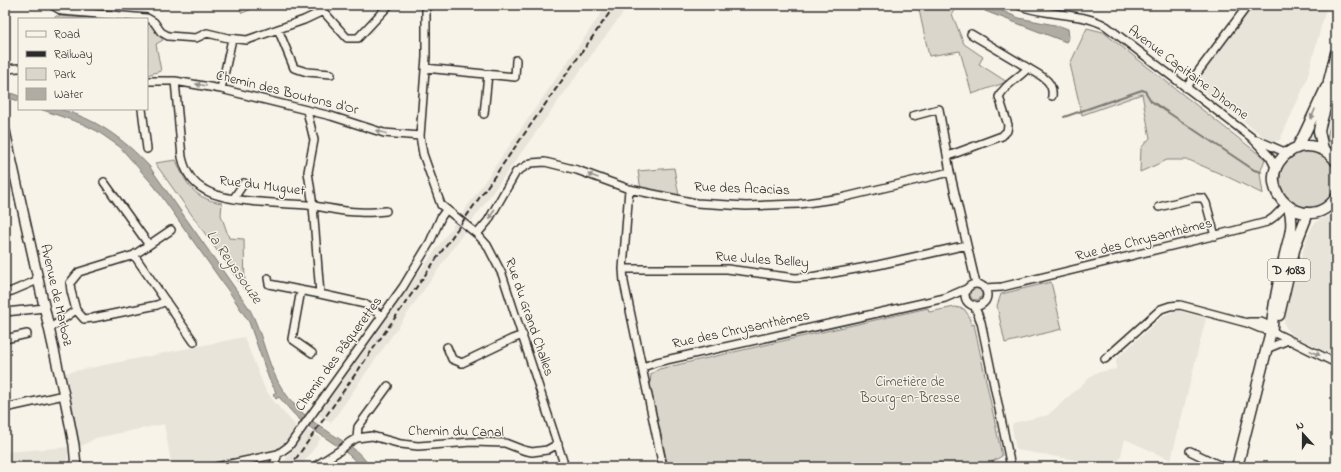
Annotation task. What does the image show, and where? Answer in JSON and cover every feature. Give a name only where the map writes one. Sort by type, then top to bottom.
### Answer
[{"type":"main road","points":[[1323,149],[1319,131],[1327,101],[1329,81],[1336,53]]},
{"type":"main road","points":[[1296,148],[1304,135],[1329,81]]},
{"type":"main road","name":"Avenue de Marboz","points":[[5,131],[8,155],[45,308],[64,395],[74,445],[76,467]]},
{"type":"main road","points":[[1335,202],[1321,210],[1302,213],[1287,206],[1276,192],[1274,177],[1280,160],[1287,153],[1296,148],[1310,146],[1323,149],[1336,160]]},
{"type":"main road","name":"D 1083","points":[[1237,467],[1271,329],[1272,313],[1283,260],[1292,227],[1287,206]]},
{"type":"main road","name":"D 1083","points":[[1271,329],[1278,316],[1295,246],[1308,213]]},
{"type":"street","points":[[52,5],[62,11],[147,18]]},
{"type":"street","points":[[148,19],[154,22],[161,32],[168,36],[196,38],[207,33],[232,39],[247,40],[304,20],[323,11],[347,38],[358,38],[389,5]]},
{"type":"street","name":"Rue du Grand Challes","points":[[426,5],[425,68],[420,136],[424,154],[441,205],[477,234],[487,245],[502,274],[565,467]]},
{"type":"street","name":"Avenue Capitaine Dhonne","points":[[1018,5],[1031,10],[1097,21],[1106,26],[1251,137],[1274,149],[1287,153]]},
{"type":"street","points":[[1186,88],[1248,5]]},
{"type":"street","points":[[278,29],[294,68],[307,72],[331,74]]},
{"type":"street","points":[[971,34],[1048,80],[1052,91],[1052,96]]},
{"type":"street","points":[[221,89],[232,39]]},
{"type":"street","points":[[425,68],[515,77],[516,60]]},
{"type":"street","points":[[5,69],[18,68]]},
{"type":"street","points":[[948,156],[1002,136],[1007,131],[1008,125],[999,97],[1001,92],[1028,68]]},
{"type":"street","points":[[484,114],[488,74]]},
{"type":"street","name":"Chemin des Boutons d'Or","points":[[148,81],[175,81],[221,89],[331,116],[384,133],[420,136]]},
{"type":"street","name":"Rue du Muguet","points":[[175,81],[184,165],[190,177],[206,190],[219,196],[234,198],[358,212],[386,211]]},
{"type":"street","points":[[913,116],[939,109],[950,172],[976,284]]},
{"type":"street","points":[[142,110],[147,149]]},
{"type":"street","points":[[308,111],[314,140],[308,172],[313,206],[320,294]]},
{"type":"street","name":"Avenue Capitaine Dhonne","points":[[1251,137],[1270,157],[1276,169]]},
{"type":"street","name":"Rue des Acacias","points":[[477,234],[488,221],[516,172],[531,163],[545,162],[578,170],[629,189],[696,203],[746,206],[799,204],[840,198],[950,172]]},
{"type":"street","points":[[104,182],[149,245]]},
{"type":"street","points":[[234,198],[244,183]]},
{"type":"street","points":[[629,189],[623,269],[624,282],[663,467]]},
{"type":"street","points":[[1158,207],[1194,198],[1203,198],[1206,203],[1214,236]]},
{"type":"street","name":"Rue des Chrysanthèmes","points":[[984,288],[1002,288],[1233,232],[1267,222],[1287,206]]},
{"type":"street","name":"Chemin des Pâquerettes","points":[[278,454],[289,446],[403,287],[430,242],[441,217],[446,210]]},
{"type":"street","points":[[166,302],[84,319],[76,310],[70,283],[79,272],[134,255],[171,230]]},
{"type":"street","name":"Rue Jules Belley","points":[[623,269],[727,269],[795,278],[811,277],[878,265],[967,245]]},
{"type":"street","points":[[134,255],[194,342]]},
{"type":"street","points":[[268,278],[269,284],[365,304],[382,316]]},
{"type":"street","points":[[5,293],[38,280]]},
{"type":"street","points":[[981,322],[985,300],[986,293],[984,288],[976,284],[966,289],[966,300],[971,304],[979,305],[985,300]]},
{"type":"street","name":"Rue des Chrysanthèmes","points":[[985,300],[1002,288]]},
{"type":"street","name":"Rue des Chrysanthèmes","points":[[643,367],[657,362],[945,298],[966,289]]},
{"type":"street","points":[[301,290],[292,339],[312,353]]},
{"type":"street","name":"Rue des Chrysanthèmes","points":[[945,298],[966,300]]},
{"type":"street","points":[[974,305],[981,322],[1011,467]]},
{"type":"street","points":[[1105,359],[1162,309],[1180,305],[1247,322],[1261,322],[1288,340],[1336,363]]},
{"type":"street","points":[[5,312],[45,308]]},
{"type":"street","points":[[49,329],[76,310]]},
{"type":"street","points":[[5,339],[27,334]]},
{"type":"street","points":[[447,347],[452,359],[462,363],[523,335]]},
{"type":"street","points":[[1266,349],[1288,340]]},
{"type":"street","points":[[314,467],[354,440],[358,427],[388,386]]},
{"type":"street","points":[[5,408],[64,395]]},
{"type":"street","name":"Chemin du Canal","points":[[354,440],[372,436],[401,444],[418,446],[472,442],[505,443],[532,452],[548,450],[558,444]]},
{"type":"street","points":[[1190,451],[1223,467]]},
{"type":"street","points":[[216,467],[278,454],[276,462],[272,467]]},
{"type":"shaded area","points":[[607,5],[629,5],[472,221],[462,214]]},
{"type":"shaded area","points":[[1253,5],[1327,5],[1306,82],[1280,140],[1271,142],[1200,88],[1203,74]]},
{"type":"shaded area","points":[[1336,215],[1336,357],[1291,334],[1286,328],[1284,322],[1293,284],[1307,238],[1313,225],[1319,220]]},
{"type":"shaded area","points":[[455,223],[465,231],[331,423],[317,414]]},
{"type":"shaded area","points":[[1179,311],[1206,318],[1171,460],[1125,439],[1118,467],[1016,450],[1012,427],[1013,423],[1048,415],[1095,373],[1116,369],[1116,359],[1163,316]]},
{"type":"shaded area","points":[[244,337],[265,389],[276,404],[296,426],[283,445],[272,453],[187,467],[172,467],[164,424],[96,438],[80,447],[65,373]]},
{"type":"shaded area","points":[[306,429],[321,438],[301,467],[280,467]]},
{"type":"shaded area","points":[[69,447],[66,467],[5,467],[5,452]]},
{"type":"green space","points":[[238,5],[262,5],[242,13]]},
{"type":"green space","points":[[918,5],[957,5],[952,14],[964,44],[983,57],[979,64],[1007,82],[972,94],[960,51],[929,56]]},
{"type":"green space","points":[[56,16],[91,18],[55,18]]},
{"type":"green space","points":[[148,23],[152,25],[163,40],[156,44],[161,71],[148,75]]},
{"type":"green space","points":[[1087,28],[1103,32],[1265,159],[1260,173],[1263,194],[1189,160],[1167,160],[1140,172],[1141,148],[1150,138],[1142,94],[1082,115],[1070,64]]},
{"type":"green space","points":[[1334,107],[1336,107],[1336,149],[1327,138]]},
{"type":"green space","points":[[1308,151],[1319,153],[1328,159],[1334,168],[1336,179],[1334,190],[1328,199],[1319,205],[1308,207],[1297,205],[1288,199],[1282,190],[1280,179],[1282,168],[1288,159],[1297,153]]},
{"type":"green space","points":[[176,160],[191,188],[209,200],[222,203],[221,215],[229,238],[244,239],[245,290],[155,163]]},
{"type":"green space","points":[[674,168],[679,196],[641,190],[638,171]]},
{"type":"green space","points":[[1051,282],[1062,329],[1005,343],[997,306],[1001,294]]},
{"type":"green space","points":[[976,288],[980,290],[982,294],[980,298],[976,300],[972,298],[970,294],[972,290]]},
{"type":"green space","name":"Cimetière de Bourg-en-Bresse","points":[[955,307],[964,309],[969,316],[971,325],[974,324],[1002,456],[983,467],[668,467],[650,385],[651,374],[659,369],[928,308],[929,312]]},
{"type":"water","points":[[988,5],[1019,18],[1068,29],[1069,38],[1066,42],[985,11],[983,6]]},
{"type":"water","points":[[5,91],[18,96],[18,101],[5,97]]},
{"type":"water","points":[[43,110],[62,110],[97,124],[119,138],[149,166],[249,308],[271,366],[289,398],[311,420],[355,450],[370,467],[361,467],[342,449],[301,421],[279,397],[276,399],[273,394],[276,392],[269,379],[249,322],[232,296],[155,187],[120,147],[97,131],[83,124]]},
{"type":"waterway","points":[[1064,117],[1142,90],[1145,91],[1151,101],[1254,170],[1261,172]]},
{"type":"railway","points":[[290,467],[615,5]]},
{"type":"water label","name":"La Reyssouze","points":[[234,267]]}]
